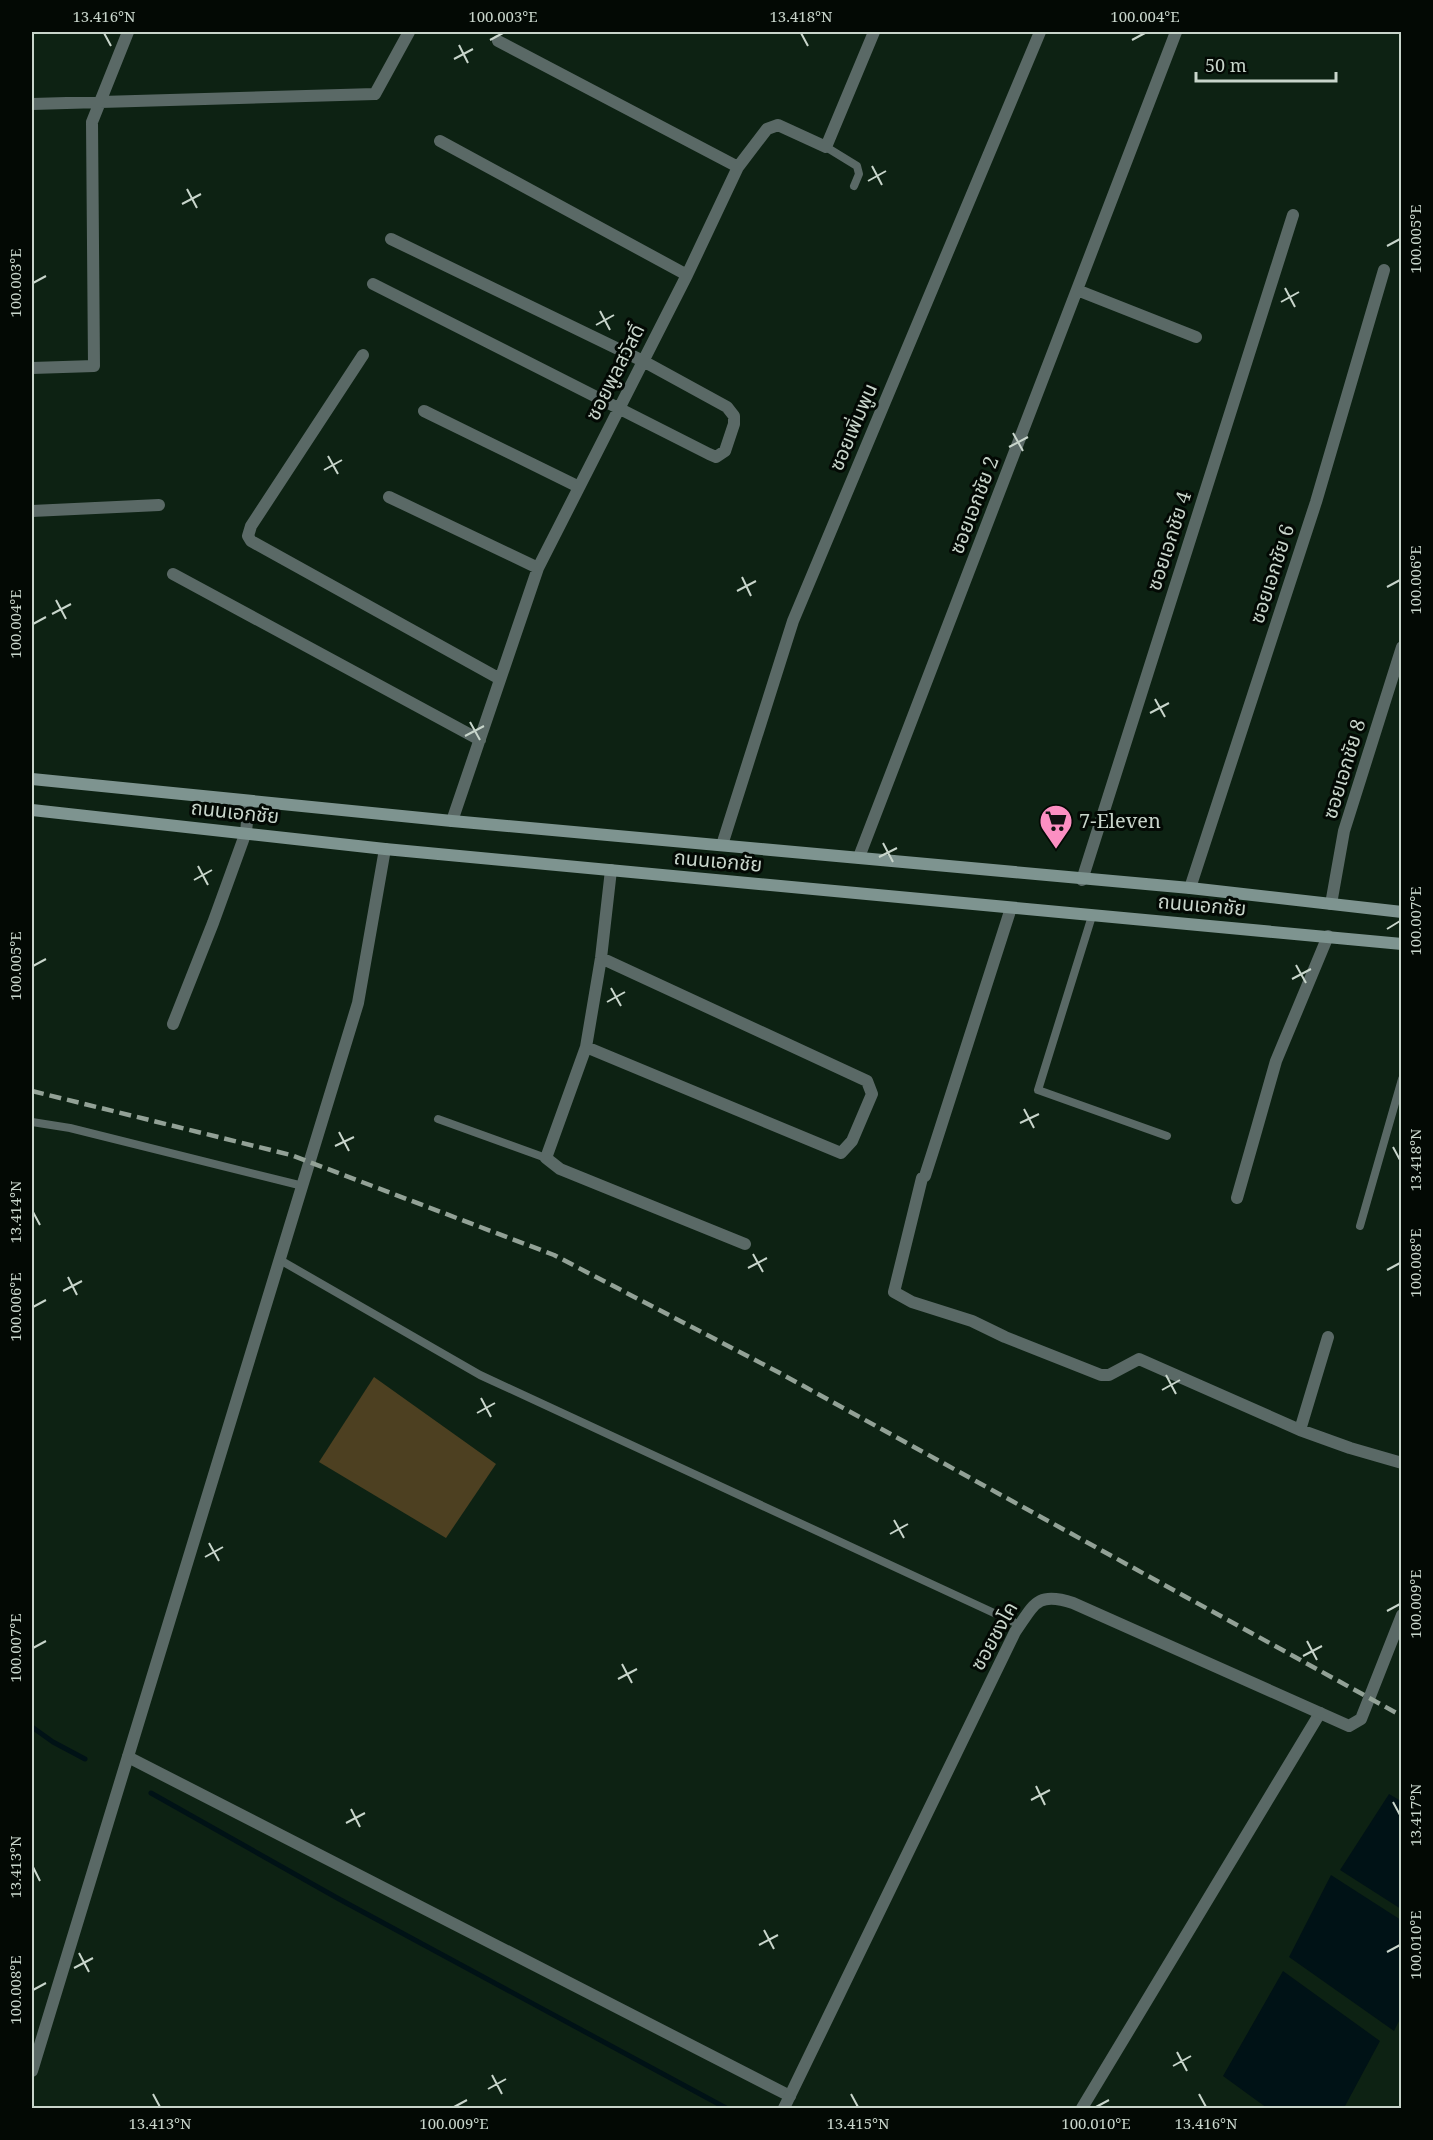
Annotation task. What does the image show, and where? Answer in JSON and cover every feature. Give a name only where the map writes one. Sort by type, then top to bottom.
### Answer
[{"type":"main road","name":"ถนนเอกชัย","points":[[32,779],[452,821],[1190,888],[1401,912]]},
{"type":"main road","name":"ถนนเอกชัย","points":[[32,810],[385,849],[1401,944]]},
{"type":"street","points":[[32,368],[94,366],[92,122],[128,32]]},
{"type":"street","points":[[32,104],[375,94],[409,32]]},
{"type":"street","points":[[826,147],[874,32]]},
{"type":"street","name":"ซอยเพิ่มพูน","points":[[722,845],[793,621],[1040,32]]},
{"type":"street","name":"ซอยเอกชัย 2","points":[[859,857],[1176,32]]},
{"type":"street","points":[[498,41],[738,167]]},
{"type":"street","name":"ซอยพูลสวัสดิ์","points":[[452,821],[538,568],[687,275],[738,167],[767,129],[778,125],[826,147]]},
{"type":"street","points":[[440,141],[687,275]]},
{"type":"street","name":"ซอยเอกชัย 4","points":[[1082,879],[1293,215]]},
{"type":"street","points":[[373,284],[709,454],[716,457],[725,451],[734,424],[734,416],[726,407],[643,361],[391,239]]},
{"type":"street","name":"ซอยเอกชัย 6","points":[[1190,888],[1316,502],[1384,270]]},
{"type":"street","points":[[1077,290],[1196,337]]},
{"type":"street","points":[[363,355],[251,526],[248,536],[251,542],[500,679]]},
{"type":"street","points":[[424,411],[579,487]]},
{"type":"street","points":[[389,497],[538,568]]},
{"type":"street","points":[[32,511],[159,505]]},
{"type":"street","points":[[173,574],[480,740]]},
{"type":"street","name":"ซอยเอกชัย 8","points":[[1331,904],[1344,831],[1401,647]]},
{"type":"street","points":[[173,1024],[246,832],[249,801]]},
{"type":"street","points":[[32,2071],[358,1003],[385,849]]},
{"type":"street","points":[[611,870],[601,958],[586,1047],[546,1158],[560,1169],[745,1244]]},
{"type":"street","points":[[1011,908],[925,1176],[922,1178],[894,1292],[912,1302],[972,1321],[1005,1337],[1101,1375],[1109,1375],[1139,1359],[1300,1430],[1350,1448],[1401,1462]]},
{"type":"street","points":[[1238,1198],[1276,1061],[1328,936]]},
{"type":"street","points":[[586,1047],[841,1153],[852,1141],[872,1094],[867,1081],[601,958]]},
{"type":"street","points":[[1300,1430],[1328,1337]]},
{"type":"street","name":"ซอยชงโค","points":[[784,2109],[1004,1654],[1036,1602],[1055,1597],[1073,1603],[1349,1726],[1361,1719],[1398,1637],[1401,1615]]},
{"type":"street","points":[[1082,2109],[1320,1713]]},
{"type":"street","points":[[128,1757],[790,2096]]},
{"type":"lane","points":[[826,147],[857,166],[859,174],[854,186]]},
{"type":"lane","points":[[1092,916],[1038,1090],[1167,1136]]},
{"type":"lane","points":[[1360,1226],[1401,1079]]},
{"type":"lane","points":[[438,1119],[546,1158]]},
{"type":"lane","points":[[32,1122],[70,1128],[303,1186]]},
{"type":"lane","points":[[280,1260],[480,1375],[1020,1625]]},
{"type":"shaded area","points":[[374,1377],[496,1464],[446,1538],[319,1462]]},
{"type":"shaded area","points":[[1389,1794],[1401,1801],[1401,1909],[1340,1870]]},
{"type":"shaded area","points":[[1331,1875],[1401,1920],[1401,2017],[1394,2031],[1289,1957]]},
{"type":"shaded area","points":[[1283,1971],[1380,2041],[1344,2108],[1267,2108],[1223,2076]]},
{"type":"waterway","points":[[32,1727],[53,1742],[85,1759]]},
{"type":"waterway","points":[[151,1793],[339,1899],[726,2108]]},
{"type":"railway","points":[[32,1091],[291,1155],[554,1255],[778,1372],[1402,1716]]},
{"type":"place","name":"7-Eleven","points":[[1056,850]]}]
